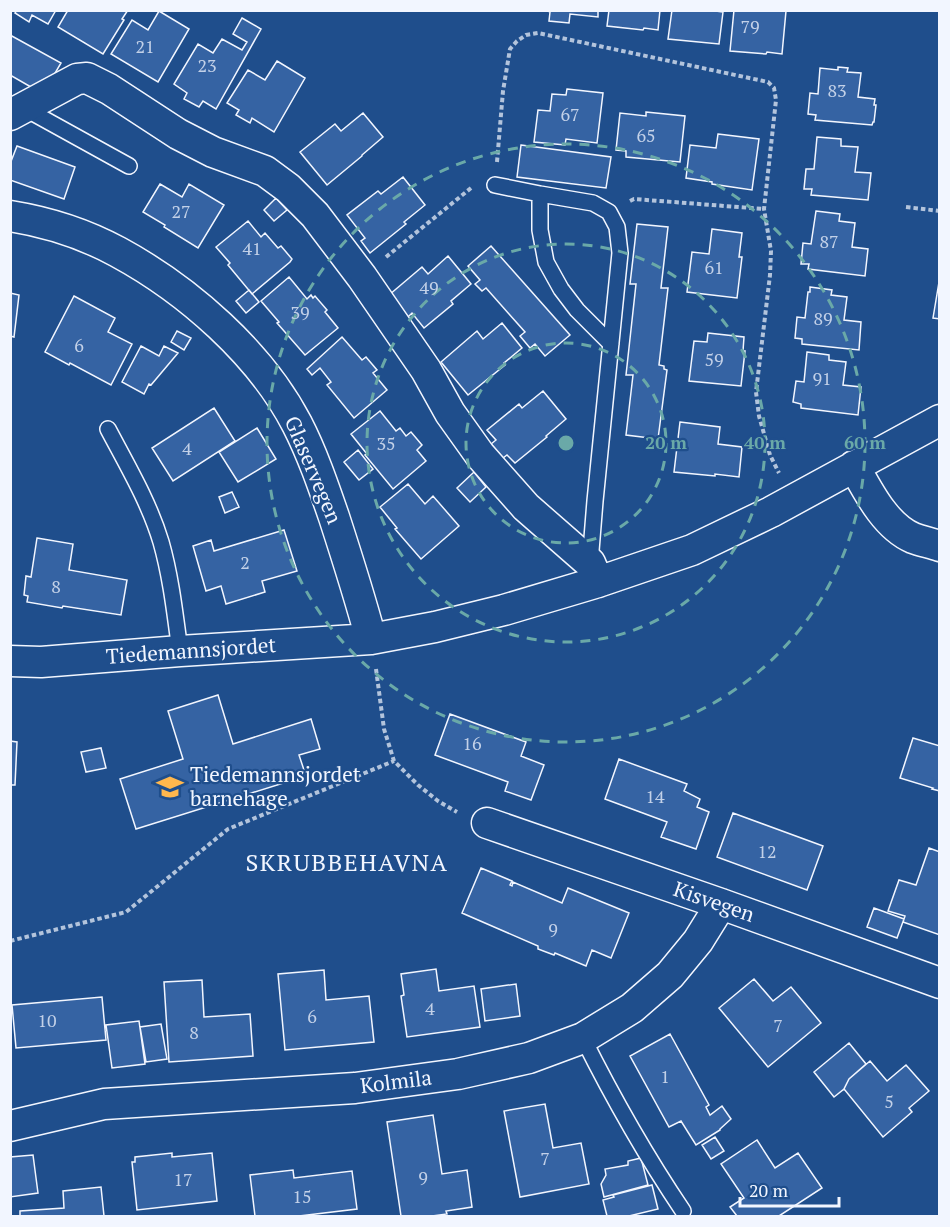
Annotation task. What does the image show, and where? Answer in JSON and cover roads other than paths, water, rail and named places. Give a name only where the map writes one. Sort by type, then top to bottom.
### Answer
[{"type":"street","points":[[17,112],[77,79],[87,78],[109,89],[178,134],[213,152],[265,171],[288,188],[315,215],[362,277],[426,369],[450,413],[480,455],[526,507],[594,573]]},
{"type":"street","name":"Glaservegen","points":[[10,216],[33,220],[80,235],[117,251],[163,279],[239,344],[272,384],[297,423],[320,476],[356,583],[371,639]]},
{"type":"street","points":[[371,639],[435,627],[504,610],[594,573],[692,550],[793,500],[939,420]]},
{"type":"street","points":[[854,466],[872,498],[894,525],[911,537],[939,546]]},
{"type":"street","name":"Tiedemannsjordet","points":[[10,662],[41,662],[371,639]]},
{"type":"street","name":"Kisvegen","points":[[487,823],[939,983]]},
{"type":"street","name":"Kolmila","points":[[10,1126],[104,1104],[355,1088],[458,1074],[529,1058],[583,1038],[632,1008],[670,975],[698,941],[721,904]]},
{"type":"lane","points":[[17,112],[129,166]]},
{"type":"lane","points":[[495,185],[593,203],[609,212],[617,226],[620,253],[596,489],[594,573]]},
{"type":"lane","points":[[540,194],[540,230],[546,262],[576,310],[611,344]]},
{"type":"lane","points":[[108,429],[148,508],[161,542],[180,651]]},
{"type":"lane","points":[[583,1038],[630,1127],[683,1211]]},
{"type":"place","name":"Tiedemannsjordet barnehage","points":[[170,787]]},
{"type":"district","name":"SKRUBBEHAVNA","points":[[347,863]]}]
